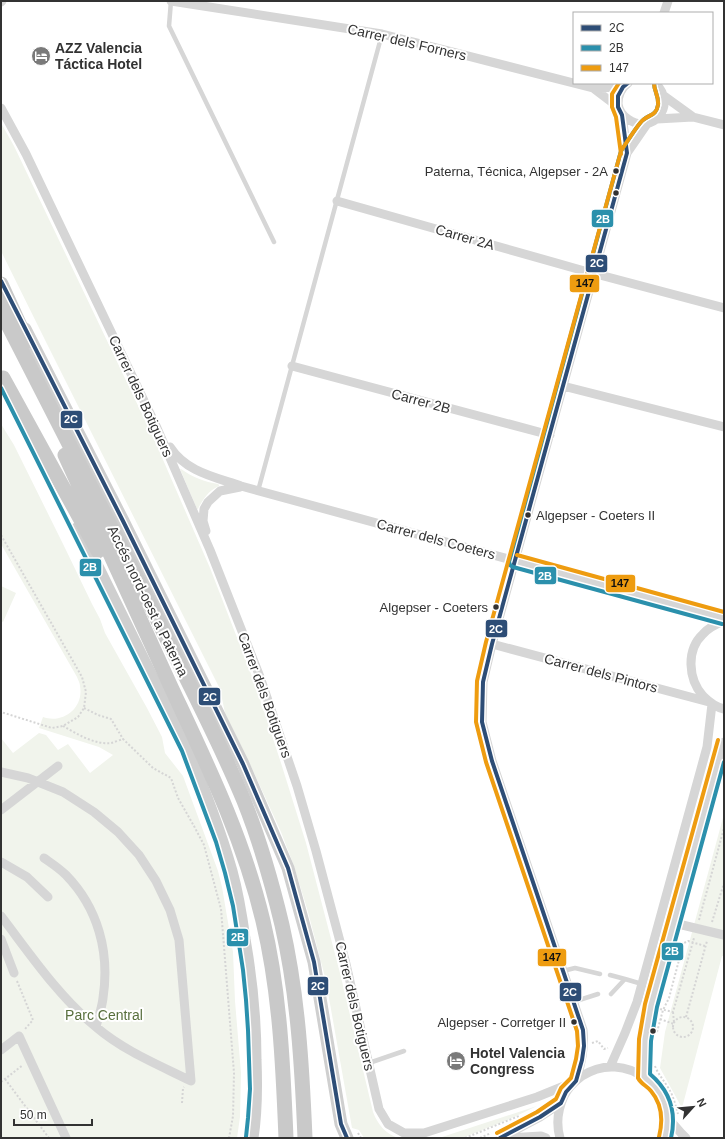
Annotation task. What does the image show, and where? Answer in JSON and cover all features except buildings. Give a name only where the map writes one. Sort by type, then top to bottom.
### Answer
[{"type":"main road","points":[[1,282],[112,527]]},
{"type":"main road","name":"Accés nord-oest a Paterna","points":[[1,311],[112,527],[226,759],[244,801],[259,843],[282,925],[296,1002],[303,1084],[305,1138]]},
{"type":"main road","name":"Accés nord-oest a Paterna","points":[[1,316],[210,770],[237,834],[263,920],[271,959],[282,1056],[286,1138]]},
{"type":"main road","points":[[2,376],[92,539],[191,729]]},
{"type":"street","name":"Carrer dels Forners","points":[[171,1],[382,34],[573,83]]},
{"type":"street","points":[[664,12],[668,1]]},
{"type":"street","name":"Carrer dels Forners","points":[[577,84],[593,88],[626,85]]},
{"type":"street","points":[[626,85],[618,96],[627,153]]},
{"type":"street","name":"Carrer dels Forners","points":[[593,88],[634,124],[647,124]]},
{"type":"street","points":[[660,88],[693,117]]},
{"type":"street","points":[[657,119],[662,112],[664,104],[660,88]]},
{"type":"street","name":"Carrer dels Botiguers","points":[[1,108],[26,154],[157,428],[210,550],[260,677],[297,786],[316,851],[346,964],[379,1109],[388,1124],[404,1133],[424,1133],[542,1095],[575,1082],[588,1072],[610,1067]]},
{"type":"street","points":[[560,1138],[558,1132],[558,1117],[561,1103],[566,1092],[575,1082],[582,1060],[584,1040],[583,1030],[492,761],[482,722],[484,682],[492,644],[627,153],[647,124],[657,119],[693,117],[724,125]]},
{"type":"street","name":"Carrer 2A","points":[[337,201],[724,308]]},
{"type":"street","points":[[1,282],[123,521],[240,756],[288,868],[314,962],[342,1124],[347,1138]]},
{"type":"street","name":"Carrer 2B","points":[[292,366],[550,435]]},
{"type":"street","points":[[2,376],[186,749],[202,785],[218,831],[231,872],[242,921],[250,974],[256,1073],[252,1138]]},
{"type":"street","points":[[563,386],[724,427]]},
{"type":"street","name":"Carrer dels Coeters","points":[[157,428],[175,456],[185,464],[197,471],[241,486],[724,620]]},
{"type":"street","name":"Carrer dels Coeters","points":[[210,550],[203,521],[204,509],[208,502],[220,491],[241,486]]},
{"type":"street","points":[[665,1138],[668,1118],[664,1102],[656,1088],[644,1077],[628,1069],[610,1067],[626,1033],[637,1002],[707,747],[711,703],[699,691],[692,677],[690,662],[694,647],[702,634],[724,620]]},
{"type":"street","name":"Carrer dels Pintors","points":[[492,644],[711,703],[724,709]]},
{"type":"street","points":[[644,1077],[645,1040],[651,1006],[724,742]]},
{"type":"street","points":[[1,810],[58,766]]},
{"type":"street","points":[[1,772],[28,778],[63,792],[94,812],[118,832],[139,855],[156,882],[170,910],[179,940],[192,1081]]},
{"type":"street","points":[[44,858],[64,873],[84,896],[100,933],[105,967],[105,986],[96,1027]]},
{"type":"street","points":[[1,862],[27,877],[48,897]]},
{"type":"street","points":[[1,916],[63,996],[96,1027],[125,1047],[192,1081]]},
{"type":"street","points":[[674,923],[724,935]]},
{"type":"street","points":[[1,939],[14,973]]},
{"type":"street","points":[[1,1050],[19,1036],[66,1138]]},
{"type":"street","points":[[500,1138],[540,1117],[561,1103]]},
{"type":"street","points":[[668,1118],[686,1138]]},
{"type":"street","points":[[506,1138],[541,1136],[546,1138]]},
{"type":"lane","points":[[171,1],[169,26],[274,242]]},
{"type":"lane","points":[[258,491],[382,34]]},
{"type":"lane","points":[[563,971],[575,968],[600,974]]},
{"type":"lane","points":[[610,975],[642,984]]},
{"type":"lane","points":[[611,994],[625,979]]},
{"type":"lane","points":[[573,1002],[598,994]]},
{"type":"lane","points":[[368,1063],[404,1051]]},
{"type":"path","points":[[1,535],[82,677],[86,692],[84,708],[78,717],[63,726],[52,728],[1,712]]},
{"type":"path","points":[[84,708],[98,715],[111,719],[123,739],[153,768],[171,778],[178,798],[204,845],[221,909],[234,1073],[233,1116],[229,1138]]},
{"type":"path","points":[[63,726],[94,741],[111,743],[123,739]]},
{"type":"path","points":[[698,922],[724,828]]},
{"type":"path","points":[[711,926],[724,884]]},
{"type":"path","points":[[674,1023],[679,1018],[686,1017],[692,1021],[694,1025],[692,1032],[687,1036],[681,1037],[677,1035],[673,1029],[673,1012],[695,935]]},
{"type":"path","points":[[686,1017],[708,938]]},
{"type":"path","points":[[656,1038],[660,1019],[669,998],[679,960],[677,950],[682,944],[688,941],[705,946]]},
{"type":"path","points":[[14,973],[33,1020],[19,1036]]},
{"type":"path","points":[[657,1008],[673,1012]]},
{"type":"path","points":[[654,1018],[674,1023]]},
{"type":"path","points":[[1,1082],[30,1060]]},
{"type":"path","points":[[653,1063],[673,1096],[678,1117]]},
{"type":"path","points":[[5,1079],[49,1138]]},
{"type":"path","points":[[182,1103],[183,1088],[192,1081]]},
{"type":"path","points":[[465,1138],[520,1116]]},
{"type":"green space","points":[[1,123],[14,146],[154,439],[210,568],[255,684],[306,843],[341,977],[373,1112],[382,1128],[389,1134],[398,1138],[364,1138],[359,1130],[352,1128],[326,981],[308,912],[294,866],[281,832],[225,713],[220,689],[1,251]]},
{"type":"green space","name":"Parc Central","points":[[1,424],[14,445],[100,619],[105,633],[162,737],[165,753],[183,776],[218,871],[233,952],[235,1001],[241,1073],[240,1117],[237,1138],[1,1138],[1,738],[13,753],[39,733],[46,735],[58,750],[68,744],[90,773],[113,755],[99,747],[39,728],[43,717],[50,719],[65,716],[75,707],[79,701],[80,685],[77,677],[1,544]]},
{"type":"green space","points":[[180,469],[199,479],[219,485],[206,496],[198,509],[197,509]]},
{"type":"green space","points":[[1,586],[16,593],[3,622],[1,621]]},
{"type":"green space","points":[[724,814],[724,956],[722,956],[682,1108],[660,1068],[665,1032]]},
{"type":"green space","points":[[537,1106],[510,1119],[462,1138],[439,1138]]},
{"type":"transit line","name":"147","points":[[618,84],[612,94],[612,107],[616,117],[621,154]]},
{"type":"transit line","name":"2C","points":[[500,1138],[540,1117],[561,1103],[566,1092],[576,1081],[584,1046],[583,1030],[492,761],[482,722],[483,682],[492,644],[627,153],[622,115],[618,107],[618,96],[623,87],[627,84]]},
{"type":"transit line","name":"2B","points":[[654,84],[658,99],[657,109],[654,113],[641,122],[621,151],[509,562],[513,567],[722,624]]},
{"type":"transit line","name":"147","points":[[497,1133],[537,1112],[556,1099],[561,1088],[571,1078],[578,1046],[577,1031],[486,762],[476,722],[477,681],[486,642],[621,151],[641,122],[654,113],[657,109],[658,99],[654,84]]},
{"type":"transit line","name":"2C","points":[[1,281],[123,521],[243,764],[288,868],[314,962],[341,1124],[347,1138]]},
{"type":"transit line","name":"2B","points":[[1,388],[182,751],[216,842],[233,906],[243,970],[248,1030],[250,1089],[246,1137]]},
{"type":"transit line","name":"147","points":[[517,555],[724,612]]},
{"type":"transit line","name":"147","points":[[659,1137],[661,1113],[657,1101],[651,1091],[638,1078],[639,1039],[645,1004],[718,740]]},
{"type":"transit line","name":"2B","points":[[671,1138],[673,1119],[670,1103],[663,1088],[650,1074],[651,1041],[657,1007],[724,762]]},
{"type":"place","name":"AZZ Valencia Táctica Hotel","points":[[41,56]]},
{"type":"place","name":"Paterna, Técnica, Algepser - 2A","points":[[616,171]]},
{"type":"place","name":"Algepser - Coeters II","points":[[528,515]]},
{"type":"place","name":"Algepser - Coeters","points":[[496,607]]},
{"type":"place","name":"Algepser - Corretger II","points":[[574,1022]]},
{"type":"place","name":"Hotel Valencia Congress","points":[[456,1061]]}]
